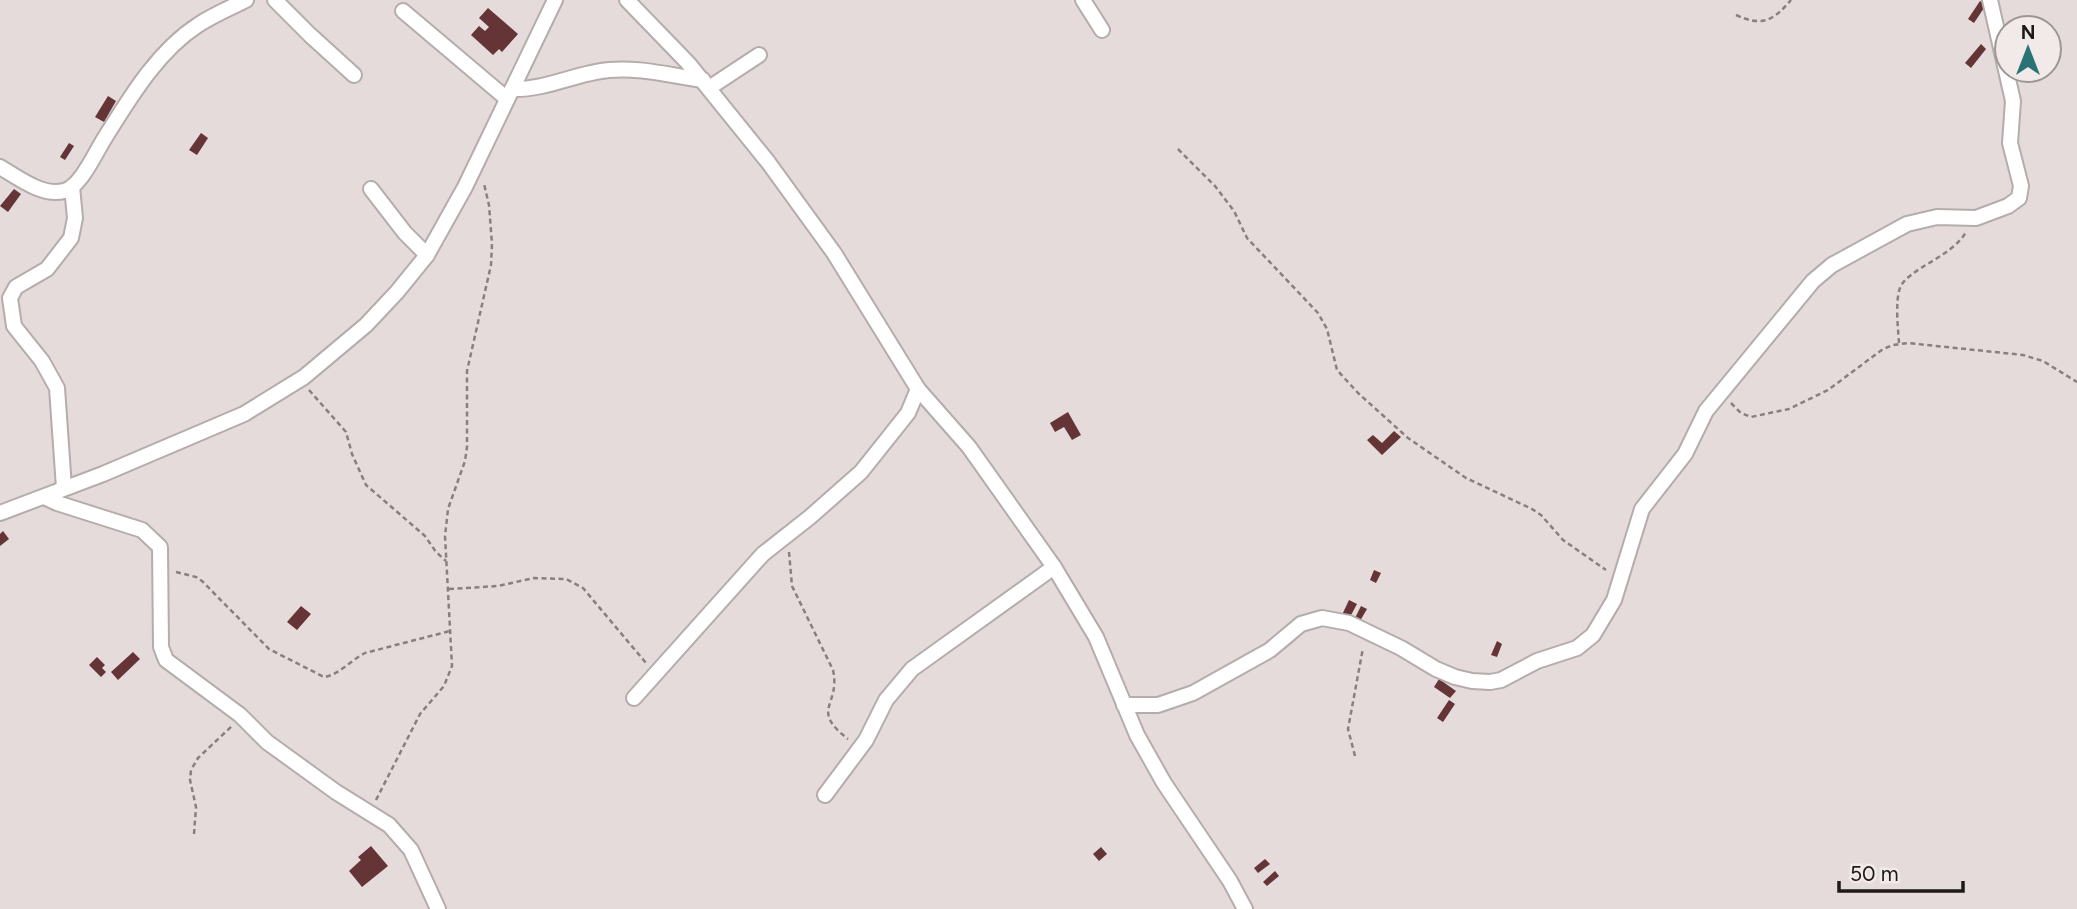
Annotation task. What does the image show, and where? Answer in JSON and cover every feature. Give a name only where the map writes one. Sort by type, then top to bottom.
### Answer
[{"type":"street","points":[[0,167],[45,191],[60,192],[72,187],[83,175],[149,71],[198,25],[246,0]]},
{"type":"street","points":[[275,0],[354,75]]},
{"type":"street","points":[[0,513],[103,474],[244,414],[300,380],[380,311],[427,255],[472,173],[555,0]]},
{"type":"street","points":[[627,0],[706,84],[760,152],[834,253],[918,389],[969,447],[1054,567],[1096,637],[1136,735],[1164,783],[1230,881],[1245,909]]},
{"type":"street","points":[[1083,0],[1102,30]]},
{"type":"street","points":[[1124,705],[1158,705],[1193,693],[1270,650],[1301,624],[1311,620],[1332,618],[1366,631],[1455,677],[1490,682],[1501,680],[1537,661],[1577,648],[1585,642],[1609,609],[1642,509],[1685,454],[1702,417],[1813,281],[1832,265],[1916,220],[1937,217],[1970,219],[2014,202],[2021,191],[2010,143],[2013,101],[1990,0]]},
{"type":"street","points":[[404,11],[510,94]]},
{"type":"street","points":[[510,94],[583,73],[612,69],[639,69],[706,84],[759,55]]},
{"type":"street","points":[[64,488],[57,388],[42,361],[13,326],[10,298],[16,287],[47,269],[71,238],[75,218],[72,187]]},
{"type":"street","points":[[371,189],[405,233],[427,255]]},
{"type":"street","points":[[634,698],[763,554],[861,472],[908,413],[918,389]]},
{"type":"street","points":[[44,496],[57,503],[142,530],[160,547],[161,647],[166,660],[240,715],[267,742],[336,792],[389,825],[411,850],[438,909]]},
{"type":"street","points":[[825,795],[859,748],[886,700],[912,669],[1054,567]]},
{"type":"path","points":[[1736,15],[1754,21],[1769,19],[1791,0]]},
{"type":"path","points":[[1178,149],[1215,186],[1234,211],[1247,238],[1318,313],[1327,330],[1337,370],[1358,393],[1408,438],[1466,478],[1541,515],[1563,540],[1621,579]]},
{"type":"path","points":[[370,812],[420,714],[447,680],[452,666],[445,536],[448,509],[467,447],[468,364],[491,265],[492,244],[486,189],[472,173]]},
{"type":"path","points":[[1899,344],[1899,290],[1909,278],[1955,247],[1968,229],[1970,219]]},
{"type":"path","points":[[1724,392],[1735,408],[1751,417],[1789,410],[1828,390],[1883,349],[1899,344],[1924,343],[1961,350],[2023,355],[2043,360],[2077,382]]},
{"type":"path","points":[[300,380],[346,432],[355,464],[366,485],[380,495],[399,516],[419,530],[447,562]]},
{"type":"path","points":[[789,534],[792,586],[835,679],[827,711],[830,722],[859,748]]},
{"type":"path","points":[[160,567],[202,581],[269,649],[324,677],[334,675],[365,653],[451,631]]},
{"type":"path","points":[[449,589],[498,586],[534,578],[566,579],[583,588],[600,606],[655,674]]},
{"type":"path","points":[[1355,757],[1348,729],[1366,631]]},
{"type":"path","points":[[194,834],[195,807],[191,770],[198,758],[240,715]]},
{"type":"building","points":[[1980,1],[1986,5],[1974,23],[1968,19]]},
{"type":"building","points":[[488,8],[518,34],[502,52],[499,49],[493,55],[471,35],[479,26],[485,31],[489,27],[479,18]]},
{"type":"building","points":[[1981,44],[1986,49],[1971,68],[1965,63]]},
{"type":"building","points":[[108,96],[116,101],[104,122],[95,117]]},
{"type":"building","points":[[201,133],[208,138],[197,155],[189,150]]},
{"type":"building","points":[[69,143],[74,146],[65,160],[60,157]]},
{"type":"building","points":[[14,189],[21,194],[8,212],[0,206]]},
{"type":"building","points":[[1068,412],[1081,435],[1072,440],[1064,427],[1055,432],[1050,423]]},
{"type":"building","points":[[1394,431],[1401,437],[1382,455],[1367,440],[1373,435],[1382,443]]},
{"type":"building","points":[[3,531],[9,539],[0,546],[0,534]]},
{"type":"building","points":[[1374,570],[1381,573],[1376,583],[1370,580]]},
{"type":"building","points":[[1349,600],[1357,604],[1349,619],[1342,615]]},
{"type":"building","points":[[301,606],[311,614],[297,630],[287,622]]},
{"type":"building","points":[[1361,606],[1367,609],[1360,621],[1355,618]]},
{"type":"building","points":[[1497,641],[1502,644],[1497,657],[1491,655]]},
{"type":"building","points":[[133,652],[140,659],[118,680],[111,672]]},
{"type":"building","points":[[97,657],[105,665],[102,668],[106,672],[101,677],[89,665]]},
{"type":"building","points":[[1439,679],[1456,691],[1450,698],[1434,687]]},
{"type":"building","points":[[1449,700],[1455,704],[1443,722],[1437,718]]},
{"type":"building","points":[[371,846],[388,866],[362,887],[349,871],[361,860],[358,857]]},
{"type":"building","points":[[1101,847],[1107,854],[1099,861],[1093,854]]},
{"type":"building","points":[[1265,859],[1270,864],[1258,873],[1254,868]]},
{"type":"building","points":[[1275,871],[1279,876],[1267,886],[1263,882]]}]
